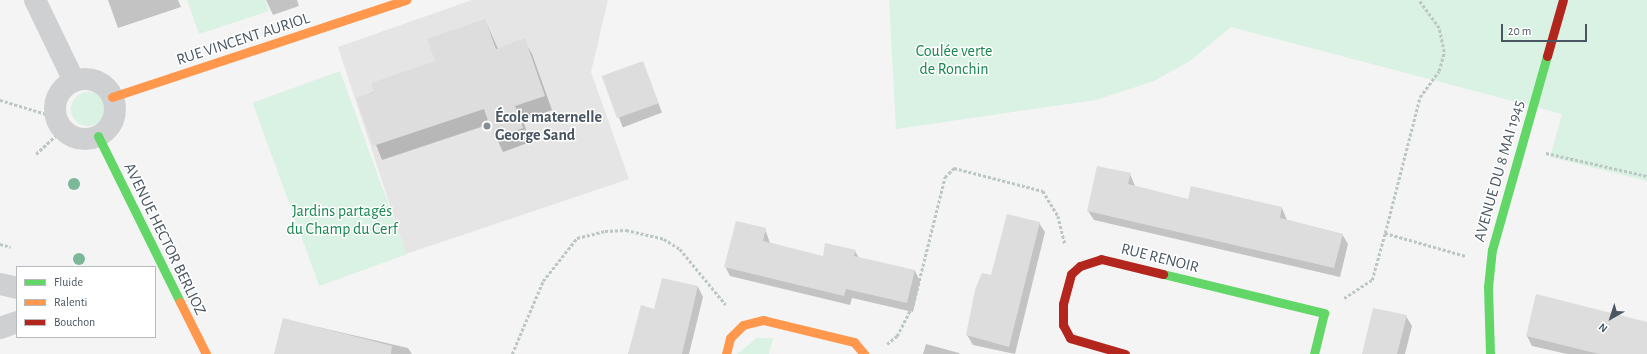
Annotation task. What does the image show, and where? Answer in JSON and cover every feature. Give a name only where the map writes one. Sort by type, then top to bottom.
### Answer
[{"type":"street","points":[[35,0],[74,81]]},
{"type":"street","name":"RUE VINCENT AURIOL","points":[[112,97],[406,0]]},
{"type":"street","name":"AVENUE DU 8 MAI 1945","points":[[1490,354],[1490,263],[1563,0]]},
{"type":"street","points":[[74,81],[99,82],[112,97],[115,107],[112,122],[98,136],[79,139],[60,123],[58,96],[74,81]]},
{"type":"street","name":"AVENUE HECTOR BERLIOZ","points":[[98,136],[160,274],[206,354]]},
{"type":"street","name":"RUE RENOIR","points":[[1072,274],[1080,266],[1100,259],[1324,313]]},
{"type":"street","points":[[1072,274],[1061,315],[1070,338],[1125,354]]},
{"type":"street","points":[[0,284],[16,288]]},
{"type":"street","points":[[1314,354],[1324,313]]},
{"type":"street","points":[[726,354],[730,338],[742,326],[763,320],[854,342],[864,354]]},
{"type":"street","points":[[0,328],[16,322]]},
{"type":"path","points":[[1324,313],[1372,280],[1420,97],[1439,71],[1444,52],[1439,28],[1419,0]]},
{"type":"path","points":[[0,100],[60,123],[36,154]]},
{"type":"path","points":[[1521,147],[1647,176]]},
{"type":"path","points":[[880,349],[897,336],[913,306],[945,177],[954,168],[1043,191],[1058,216],[1072,274]]},
{"type":"path","points":[[512,354],[543,281],[577,238],[605,231],[646,233],[680,249],[742,326]]},
{"type":"path","points":[[1385,233],[1490,263]]},
{"type":"path","points":[[0,244],[11,247]]},
{"type":"shaded area","name":"École maternelle George Sand","points":[[472,0],[608,0],[591,72],[629,179],[406,254],[338,47]]},
{"type":"green space","points":[[187,0],[265,0],[269,11],[199,34]]},
{"type":"green space","name":"Coulée verte de Ronchin","points":[[889,0],[1647,0],[1647,181],[1550,157],[1562,114],[1231,27],[1190,61],[1154,81],[1096,100],[896,129]]},
{"type":"green space","name":"Jardins partagés du Champ du Cerf","points":[[340,71],[407,254],[319,286],[253,103]]},
{"type":"green space","points":[[88,92],[100,97],[105,109],[100,121],[88,126],[76,121],[71,109],[76,97]]},
{"type":"green space","points":[[757,338],[773,338],[769,354],[737,354]]},
{"type":"building","points":[[485,19],[496,49],[525,38],[545,96],[515,106],[523,128],[494,138],[484,109],[373,146],[356,98],[374,92],[371,83],[435,61],[427,39]]},
{"type":"building","points":[[643,61],[658,103],[617,118],[602,76]]},
{"type":"building","points":[[1097,166],[1131,173],[1128,184],[1188,199],[1191,186],[1282,207],[1280,218],[1343,234],[1334,268],[1087,211]]},
{"type":"building","points":[[1007,214],[1040,222],[1009,347],[966,335],[975,290],[982,273],[991,275]]},
{"type":"building","points":[[736,221],[766,228],[763,241],[823,256],[825,243],[856,250],[854,256],[915,270],[907,303],[846,289],[844,296],[724,267]]},
{"type":"building","points":[[662,278],[698,286],[682,354],[628,354],[641,305],[654,309]]},
{"type":"building","points":[[1536,294],[1647,322],[1647,354],[1599,354],[1526,336]]},
{"type":"building","points":[[1373,308],[1407,315],[1397,354],[1362,354]]},
{"type":"building","points":[[283,318],[392,346],[391,354],[274,354]]},
{"type":"traffic: fast","points":[[1490,354],[1488,287],[1492,250],[1547,56]]},
{"type":"traffic: fast","points":[[98,136],[180,302]]},
{"type":"traffic: fast","points":[[1163,274],[1324,313],[1314,354]]},
{"type":"traffic: slow","points":[[112,97],[406,0]]},
{"type":"traffic: slow","points":[[180,302],[206,354]]},
{"type":"traffic: slow","points":[[726,354],[730,338],[743,325],[763,320],[854,342],[864,354]]},
{"type":"traffic: jam","points":[[1547,56],[1563,0]]},
{"type":"traffic: jam","points":[[1125,354],[1070,338],[1063,325],[1063,304],[1071,274],[1080,266],[1101,259],[1163,274]]},
{"type":"place","name":"École maternelle George Sand","points":[[487,126]]}]
